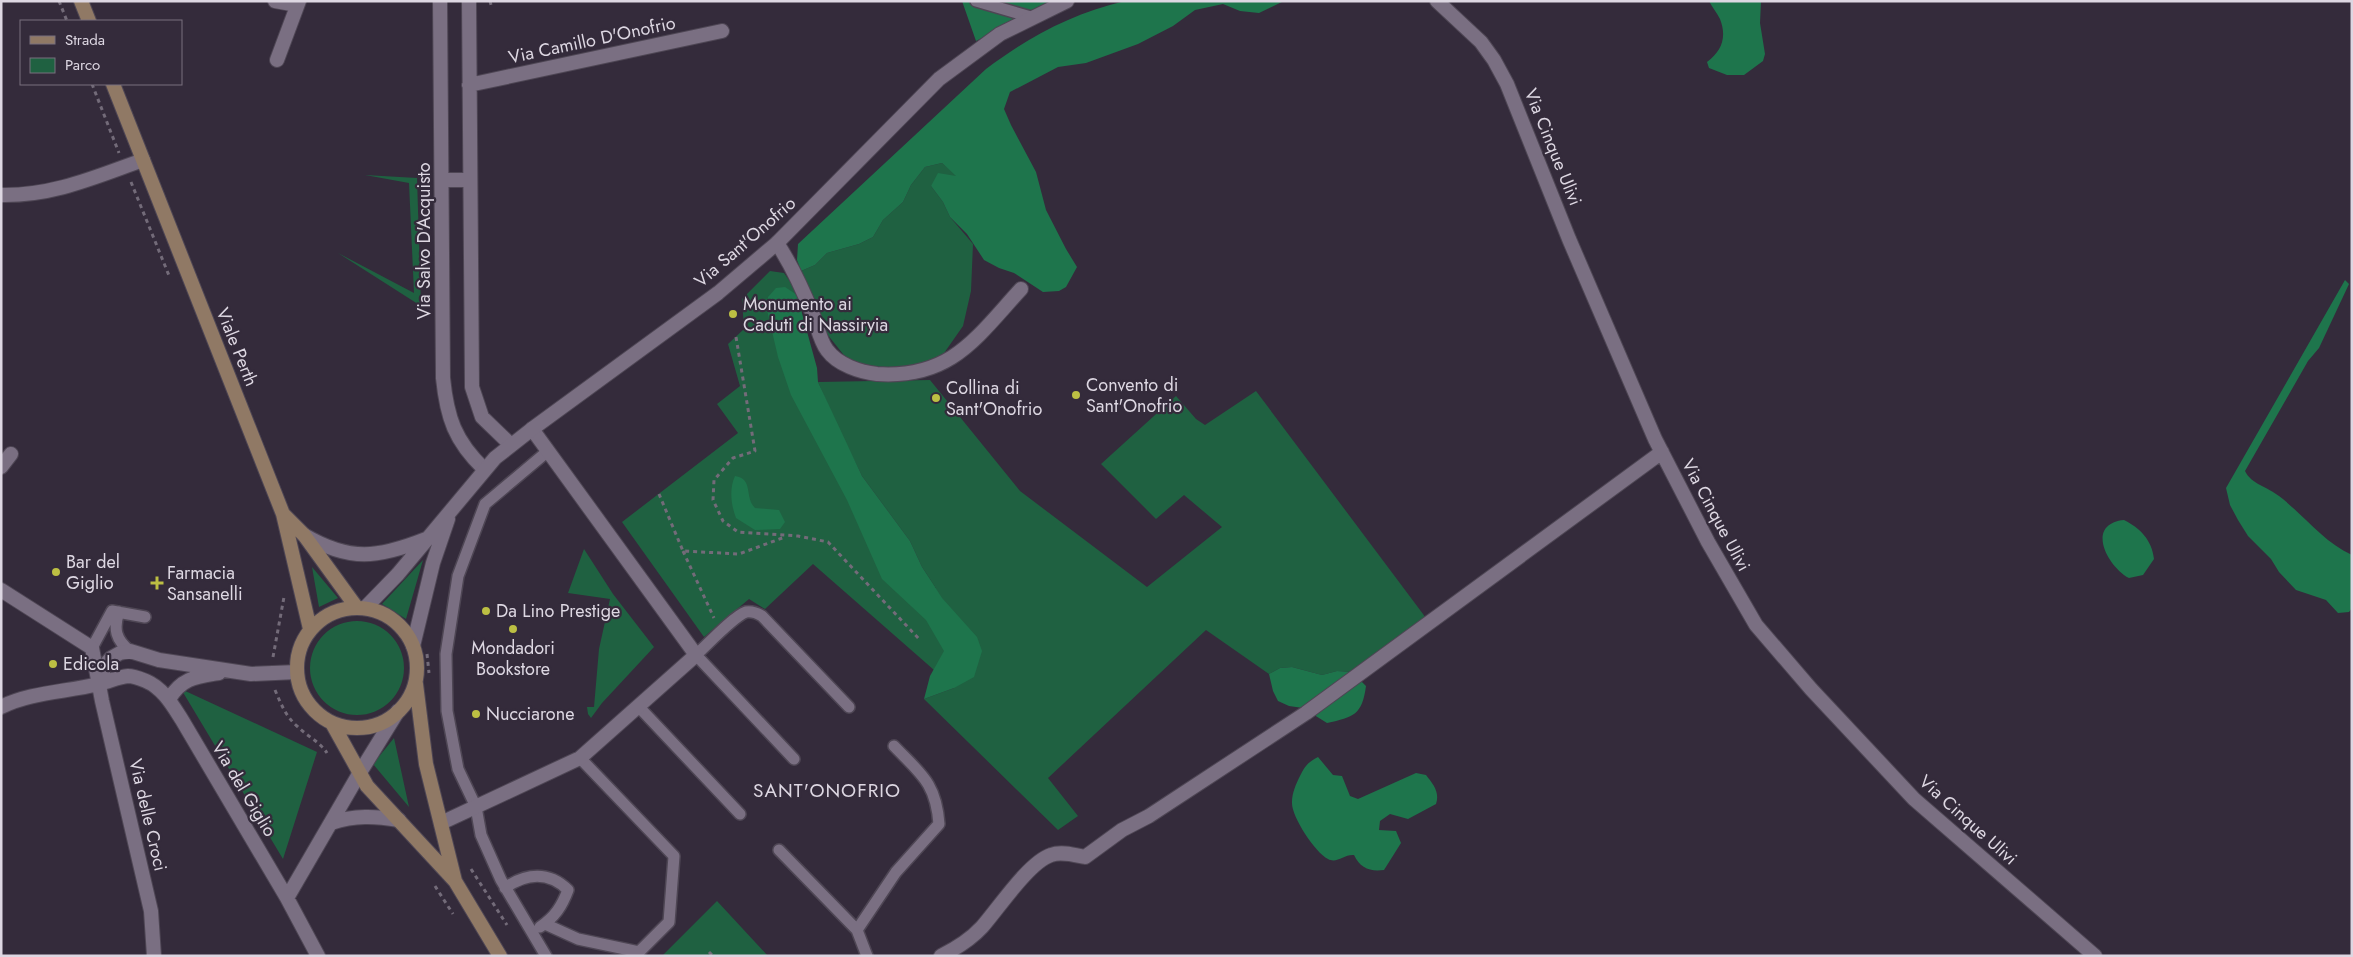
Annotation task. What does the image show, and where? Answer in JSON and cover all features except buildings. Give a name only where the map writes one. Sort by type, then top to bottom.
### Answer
[{"type":"main road","points":[[84,2],[89,20]]},
{"type":"main road","name":"Viale Perth","points":[[114,85],[284,514],[310,629]]},
{"type":"main road","points":[[284,514],[365,606],[394,621],[414,640],[417,664],[415,681],[409,697],[398,711],[384,721],[367,727],[349,727],[332,723],[318,714],[307,702],[300,688],[297,657],[302,642],[310,629],[340,610],[365,606]]},
{"type":"main road","points":[[415,681],[426,764],[455,882]]},
{"type":"main road","points":[[332,723],[367,786],[455,882],[500,956]]},
{"type":"street","points":[[275,1],[298,3],[277,60]]},
{"type":"street","name":"Via Salvo D'Acquisto","points":[[440,1],[443,378],[445,400],[459,441],[469,455],[484,470]]},
{"type":"street","points":[[469,1],[472,387],[482,417],[511,445]]},
{"type":"street","name":"Via Sant'Onofrio","points":[[365,606],[450,514],[484,470],[511,445],[718,293],[778,243],[939,79],[1000,34],[1067,1]]},
{"type":"street","name":"Via Cinque Ulivi","points":[[1437,1],[1481,42],[1494,60],[1507,84],[1569,239],[1662,452],[1708,542],[1756,625],[1811,689],[1914,799],[2095,956]]},
{"type":"street","name":"Via Camillo D'Onofrio","points":[[469,85],[722,31]]},
{"type":"street","points":[[1,195],[19,195],[59,190],[143,160]]},
{"type":"street","points":[[442,180],[470,180]]},
{"type":"street","points":[[778,243],[801,285],[827,350],[844,364],[866,373],[886,374],[926,370],[942,364],[973,341],[1021,289]]},
{"type":"street","points":[[441,823],[580,758],[696,655],[532,429]]},
{"type":"street","points":[[941,956],[960,947],[981,927],[1031,868],[1050,854],[1085,857],[1122,830],[1166,806],[1306,713],[1662,452]]},
{"type":"street","points":[[1,467],[10,454]]},
{"type":"street","name":"Via Sant'Onofrio","points":[[414,640],[433,563],[450,514]]},
{"type":"street","name":"Via Sant'Onofrio","points":[[304,535],[325,548],[344,553],[381,554],[427,539]]},
{"type":"street","points":[[1,590],[92,648],[100,684]]},
{"type":"street","points":[[100,684],[104,666],[111,658],[120,653],[130,652],[159,660],[251,674],[297,672]]},
{"type":"street","points":[[169,699],[177,686],[194,678],[235,671]]},
{"type":"street","name":"Via del Giglio","points":[[100,684],[119,677],[130,676],[149,682],[169,699],[287,898],[318,956]]},
{"type":"street","points":[[1,707],[28,698],[100,684]]},
{"type":"street","name":"Via delle Croci","points":[[100,684],[151,911],[154,956]]},
{"type":"street","points":[[287,898],[398,711]]},
{"type":"street","points":[[331,823],[349,817],[366,816],[399,820]]},
{"type":"lane","points":[[976,1],[1031,18]]},
{"type":"lane","points":[[546,956],[505,888],[481,835],[476,807],[458,769],[447,711],[446,654],[458,576],[485,504],[548,451]]},
{"type":"lane","points":[[92,648],[115,611]]},
{"type":"lane","points":[[115,611],[145,617]]},
{"type":"lane","points":[[115,611],[115,624],[120,643],[130,652]]},
{"type":"lane","points":[[794,759],[696,655],[746,612],[754,612],[762,616],[848,708]]},
{"type":"lane","points":[[638,706],[740,814]]},
{"type":"lane","points":[[857,930],[896,872],[938,824],[937,802],[930,784],[894,746]]},
{"type":"lane","points":[[545,924],[578,939],[639,952],[669,922],[674,856],[580,758]]},
{"type":"lane","points":[[779,850],[857,930],[868,956]]},
{"type":"lane","points":[[505,888],[515,881],[534,875],[559,880],[568,890],[562,907],[545,924],[531,934]]},
{"type":"path","points":[[59,1],[67,20]]},
{"type":"path","points":[[92,85],[171,282]]},
{"type":"path","points":[[736,337],[755,451],[734,458],[714,480],[713,500],[723,521],[738,532],[788,536],[828,542],[920,640]]},
{"type":"path","points":[[659,494],[717,626]]},
{"type":"path","points":[[683,550],[739,554],[788,536]]},
{"type":"path","points":[[284,593],[283,609],[275,641],[271,679],[285,712],[297,727],[323,746],[328,754]]},
{"type":"path","points":[[365,606],[397,617],[414,640]]},
{"type":"path","points":[[432,882],[458,922]]},
{"type":"path","points":[[710,952],[713,956]]},
{"type":"green space","points":[[962,1],[1055,1],[976,41]]},
{"type":"green space","points":[[1125,1],[1284,1],[1259,13],[1240,11],[1223,4],[1195,10],[1173,26],[1138,44],[1086,63],[1058,67],[1010,92],[1004,109],[1036,172],[1046,210],[1077,267],[1066,287],[1059,291],[1043,292],[1014,273],[984,260],[967,234],[950,217],[943,202],[931,186],[938,173],[956,176],[942,163],[925,167],[911,185],[903,202],[883,220],[873,237],[859,244],[827,253],[815,265],[801,271],[797,260],[798,244],[986,69],[1035,36],[1087,12]]},
{"type":"green space","points":[[1709,1],[1761,1],[1760,23],[1765,54],[1763,61],[1744,75],[1727,75],[1709,68],[1707,62],[1720,48],[1723,32],[1720,19]]},
{"type":"green space","points":[[942,163],[957,176],[931,186],[943,202],[950,217],[973,244],[971,291],[963,326],[942,356],[901,374],[855,369],[823,329],[801,271],[815,265],[827,253],[859,244],[873,237],[883,220],[903,202],[911,185],[925,167]]},
{"type":"green space","points":[[365,175],[417,178],[421,306],[338,253],[414,293],[409,183]]},
{"type":"green space","points":[[770,271],[784,273],[804,306],[793,330],[832,414],[818,382],[930,380],[1020,491],[1147,587],[1222,527],[1184,495],[1156,519],[1101,464],[1176,396],[1196,419],[1205,425],[1256,391],[1426,618],[1352,672],[1337,671],[1322,675],[1292,667],[1280,668],[1269,674],[1206,630],[1048,778],[1078,816],[1058,830],[924,699],[954,688],[969,635],[934,670],[813,564],[765,609],[749,599],[704,637],[622,522],[738,433],[717,404],[740,386],[728,344],[744,329],[742,299]],"holes":[[[832,415],[862,476],[910,541],[922,567],[936,588],[861,479]]]},
{"type":"green space","points":[[2345,280],[2349,284],[2319,348],[2308,361],[2245,471],[2251,479],[2288,503],[2331,543],[2352,555],[2352,608],[2349,612],[2338,613],[2326,600],[2296,590],[2279,572],[2271,559],[2248,536],[2230,505],[2226,488]]},
{"type":"green space","points":[[785,287],[797,295],[817,368],[818,382],[862,476],[910,541],[922,567],[942,598],[977,637],[982,651],[974,677],[954,688],[924,699],[930,676],[944,651],[926,620],[882,579],[847,500],[791,395],[778,357],[767,310],[768,297],[776,288]]},
{"type":"green space","points":[[735,476],[745,481],[750,499],[755,508],[779,510],[785,522],[780,529],[755,530],[736,518],[731,497]]},
{"type":"green space","points":[[2124,520],[2140,531],[2148,540],[2154,559],[2143,575],[2129,578],[2113,564],[2107,555],[2103,537],[2105,529],[2112,523]]},
{"type":"green space","points":[[584,549],[613,594],[654,647],[602,703],[591,718],[587,707],[594,707],[599,649],[610,599],[568,593]]},
{"type":"green space","points":[[423,560],[406,619],[382,604]]},
{"type":"green space","points":[[312,567],[338,598],[319,607]]},
{"type":"green space","points":[[357,621],[375,624],[390,635],[401,650],[404,668],[401,686],[390,701],[375,712],[357,715],[339,712],[324,701],[313,686],[310,668],[313,650],[324,635],[339,624]]},
{"type":"green space","points":[[1292,667],[1322,675],[1337,671],[1352,672],[1366,686],[1359,709],[1344,719],[1327,723],[1303,708],[1289,706],[1278,701],[1273,691],[1269,674],[1280,668]]},
{"type":"green space","points":[[181,689],[317,752],[283,859]]},
{"type":"green space","points":[[394,738],[409,807],[373,764]]},
{"type":"green space","points":[[1318,757],[1333,775],[1342,776],[1350,796],[1358,799],[1416,773],[1426,775],[1433,785],[1437,796],[1436,804],[1408,819],[1390,814],[1380,821],[1379,830],[1396,831],[1401,843],[1384,870],[1374,870],[1362,866],[1354,855],[1338,860],[1328,859],[1317,849],[1295,816],[1292,802],[1293,792],[1305,767]]},
{"type":"green space","points":[[717,901],[768,956],[662,956]]},
{"type":"place","name":"Monumento ai Caduti di Nassiryia","points":[[733,314]]},
{"type":"place","name":"Convento di Sant'Onofrio","points":[[1076,395]]},
{"type":"place","name":"Collina di Sant'Onofrio","points":[[936,398]]},
{"type":"place","name":"Bar del Giglio","points":[[56,572]]},
{"type":"place","name":"Farmacia Sansanelli","points":[[157,583]]},
{"type":"place","name":"Da Lino Prestige","points":[[486,611]]},
{"type":"place","name":"Mondadori Bookstore","points":[[513,629]]},
{"type":"place","name":"Edicola","points":[[53,664]]},
{"type":"place","name":"Nucciarone","points":[[476,714]]},
{"type":"district","name":"SANT'ONOFRIO","points":[[827,790]]}]
